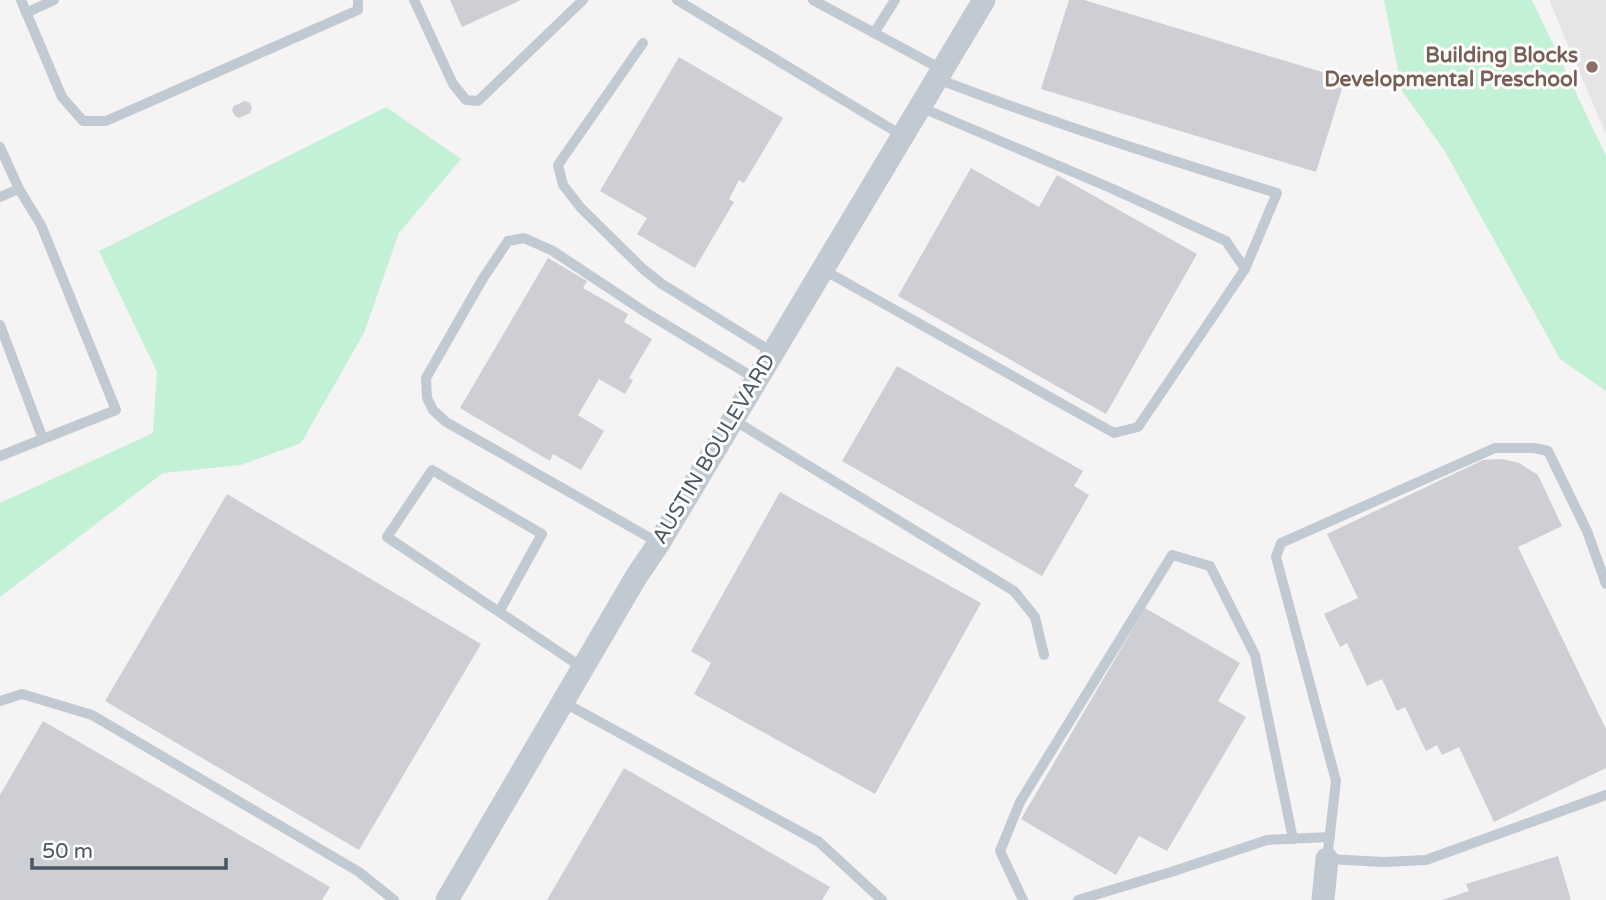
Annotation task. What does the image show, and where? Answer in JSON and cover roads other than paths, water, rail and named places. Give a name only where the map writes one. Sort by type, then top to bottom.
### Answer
[{"type":"street","name":"AUSTIN BOULEVARD","points":[[447,900],[636,577],[984,0]]},
{"type":"street","points":[[1323,900],[1329,848]]},
{"type":"lane","points":[[21,0],[62,97],[83,121],[106,121],[358,9],[358,0]]},
{"type":"lane","points":[[26,13],[54,0]]},
{"type":"lane","points":[[414,0],[453,84],[466,100],[478,101],[583,0]]},
{"type":"lane","points":[[677,0],[903,136]]},
{"type":"lane","points":[[813,0],[874,33],[940,74],[1004,105],[1133,149],[1277,193],[1245,269],[1138,427],[1115,433],[822,269]]},
{"type":"lane","points":[[874,33],[895,0]]},
{"type":"lane","points":[[643,43],[558,165],[564,185],[581,208],[643,269],[662,284],[772,352]]},
{"type":"lane","points":[[920,107],[1113,188],[1226,241],[1245,269]]},
{"type":"lane","points":[[0,147],[19,189],[41,225],[116,410],[0,456]]},
{"type":"lane","points":[[0,197],[19,189]]},
{"type":"lane","points":[[659,542],[446,422],[433,410],[427,398],[426,377],[482,279],[508,241],[524,238],[553,251],[645,312],[756,379]]},
{"type":"lane","points":[[0,325],[43,439]]},
{"type":"lane","points":[[732,419],[1014,591],[1035,617],[1044,655]]},
{"type":"lane","points":[[1329,848],[1336,780],[1276,557],[1281,543],[1495,448],[1534,448],[1548,451],[1587,531],[1606,584]]},
{"type":"lane","points":[[499,611],[542,534],[432,470],[387,537],[583,668]]},
{"type":"lane","points":[[1023,900],[1000,850],[1020,802],[1172,555],[1210,566],[1255,655],[1293,839]]},
{"type":"lane","points":[[0,701],[22,694],[92,715],[359,872],[394,900]]},
{"type":"lane","points":[[563,702],[818,842],[882,900]]},
{"type":"lane","points":[[1078,900],[1267,840],[1293,839],[1384,862],[1426,860],[1606,795]]},
{"type":"place","name":"Building Blocks Developmental Preschool","points":[[1592,67]]}]
